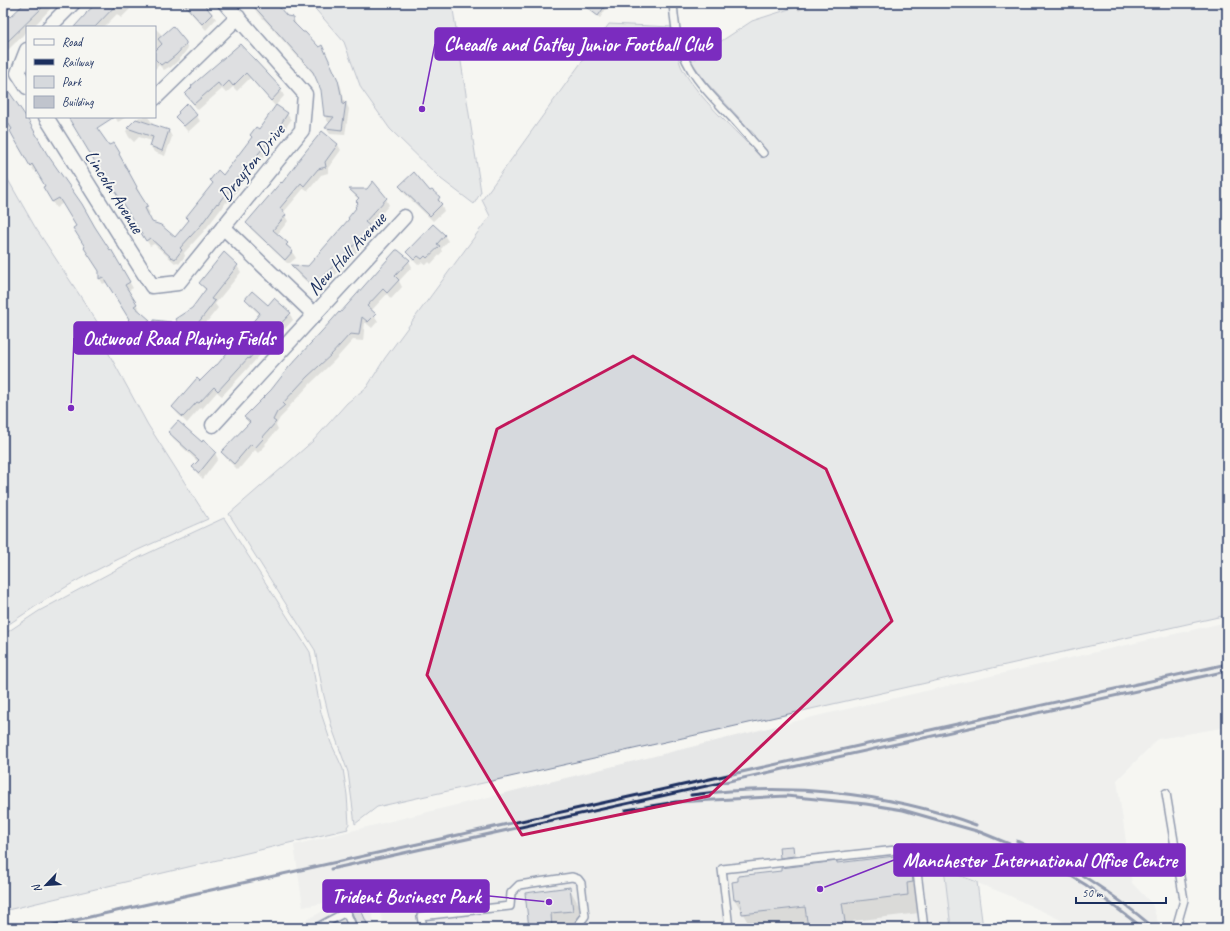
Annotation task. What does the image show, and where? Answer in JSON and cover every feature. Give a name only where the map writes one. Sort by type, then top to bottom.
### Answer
[{"type":"street","points":[[50,26],[73,3]]},
{"type":"street","name":"Drayton Drive","points":[[152,286],[178,283],[302,130],[305,94],[225,3]]},
{"type":"street","points":[[156,97],[238,18]]},
{"type":"street","points":[[26,53],[18,73],[26,85]]},
{"type":"street","name":"Lincoln Avenue","points":[[47,118],[152,286]]},
{"type":"street","name":"New Hall Avenue","points":[[213,425],[404,218]]},
{"type":"street","name":"New Hall Avenue","points":[[223,227],[315,315]]},
{"type":"lane","points":[[673,3],[678,42],[686,61],[696,78],[707,93],[733,119],[763,153]]},
{"type":"lane","points":[[1166,793],[1184,900],[1176,928]]},
{"type":"lane","points":[[729,928],[722,869],[914,848],[924,928]]},
{"type":"lane","points":[[423,928],[421,916],[510,906],[511,893],[519,885],[572,877],[578,879],[581,883],[585,916],[579,924],[580,928]]},
{"type":"lane","points":[[316,928],[346,912],[353,928]]},
{"type":"highlighted area","points":[[633,356],[826,469],[892,621],[709,796],[522,835],[427,675],[497,429]]},
{"type":"shaded area","points":[[1227,622],[1227,727],[1158,739],[1117,780],[1132,883],[1152,904],[1159,926],[1158,928],[1073,928],[1059,919],[1008,895],[950,872],[944,867],[951,928],[385,928],[374,896],[362,895],[372,914],[376,928],[272,928],[302,922],[329,908],[352,902],[350,898],[303,907],[294,845],[821,715]]},
{"type":"green space","points":[[310,3],[452,3],[481,192],[474,204],[441,179],[390,129],[361,88],[344,42]]},
{"type":"green space","points":[[808,3],[1227,3],[1227,615],[377,807],[355,824],[348,772],[332,728],[315,650],[229,514],[313,441],[347,403],[367,387],[385,358],[490,216],[482,200],[609,24],[671,27],[681,66],[686,76],[711,106],[747,143],[755,135],[706,82],[691,61],[752,21]]},
{"type":"green space","points":[[3,171],[35,227],[107,337],[108,352],[148,425],[208,519],[91,573],[57,592],[3,628]]},
{"type":"green space","points":[[224,518],[310,652],[321,713],[331,743],[343,769],[347,795],[348,829],[3,911],[3,635],[39,611],[140,557]]},
{"type":"green space","points":[[944,867],[950,872],[977,882],[983,928],[951,928]]},
{"type":"building","points":[[25,3],[47,3],[3,46],[3,10],[10,17]]},
{"type":"building","points":[[97,3],[118,3],[96,26],[75,26]]},
{"type":"building","points":[[183,3],[203,3],[212,14],[202,24]]},
{"type":"building","points":[[251,3],[279,3],[279,7],[287,16],[293,17],[293,22],[303,32],[305,32],[319,47],[322,45],[338,80],[343,105],[346,102],[342,130],[325,128],[334,117],[324,116],[321,90],[313,72]]},
{"type":"building","points":[[581,3],[607,3],[598,16]]},
{"type":"building","points":[[173,26],[186,44],[176,55],[161,65],[156,60],[156,50],[162,44],[158,39]]},
{"type":"building","points":[[240,44],[282,89],[271,101],[246,73],[233,86],[229,81],[222,88],[218,83],[194,104],[185,94],[192,87],[191,86]]},
{"type":"building","points":[[3,83],[27,118],[47,154],[82,204],[110,250],[111,249],[130,282],[125,285],[137,304],[134,306],[150,320],[140,332],[128,320],[129,319],[103,277],[99,279],[99,271],[73,228],[76,226],[59,198],[52,202],[43,187],[45,186],[32,164],[30,166],[10,131],[12,129],[3,115]]},
{"type":"building","points":[[187,103],[197,115],[184,126],[175,117]]},
{"type":"building","points":[[276,105],[288,113],[273,136],[243,171],[224,197],[218,204],[217,203],[201,225],[180,248],[182,250],[175,259],[150,238],[146,241],[110,183],[109,184],[103,175],[69,118],[112,118],[97,128],[109,145],[114,143],[120,153],[119,154],[137,187],[136,188],[148,207],[145,208],[152,222],[161,225],[175,237],[189,220],[186,217],[213,183],[210,180],[218,170],[223,175],[252,137],[250,135],[256,127],[259,129]]},
{"type":"building","points":[[136,119],[169,130],[162,151],[150,146],[153,137],[127,128]]},
{"type":"building","points":[[322,131],[338,144],[325,162],[326,167],[318,169],[304,186],[301,183],[280,208],[286,215],[273,230],[288,243],[286,245],[293,251],[285,260],[246,223],[281,182],[282,183]]},
{"type":"building","points":[[414,172],[430,191],[432,190],[440,197],[438,200],[442,204],[430,216],[399,186]]},
{"type":"building","points":[[373,181],[387,198],[365,222],[371,227],[314,287],[291,265],[308,266],[349,219],[348,218],[356,208],[355,207],[358,203],[356,201],[359,198],[349,189],[367,189]]},
{"type":"building","points":[[433,224],[445,235],[437,244],[440,246],[427,258],[425,256],[422,259],[418,256],[414,260],[406,252]]},
{"type":"building","points":[[396,250],[410,260],[395,276],[399,280],[387,293],[383,289],[367,306],[376,314],[368,322],[362,317],[359,335],[350,334],[331,355],[307,377],[283,403],[285,405],[277,412],[273,420],[276,422],[262,438],[263,439],[255,448],[251,444],[234,464],[221,452],[250,422],[244,417],[271,390],[289,367]]},
{"type":"building","points":[[224,252],[238,265],[211,299],[215,301],[198,323],[201,328],[186,337],[175,319],[192,308],[206,289],[199,283]]},
{"type":"building","points":[[252,291],[268,305],[274,298],[291,313],[218,391],[214,387],[183,417],[172,407],[197,378],[200,381],[217,365],[260,313],[245,299]]},
{"type":"building","points":[[154,320],[171,322],[171,337],[152,336]]},
{"type":"building","points":[[178,421],[216,452],[199,473],[192,467],[199,460],[168,432]]},
{"type":"building","points":[[793,846],[794,856],[780,858],[779,847]]},
{"type":"building","points":[[903,855],[904,861],[910,860],[913,882],[907,883],[908,895],[842,903],[846,928],[808,928],[805,907],[742,914],[740,899],[734,900],[732,882],[738,881],[738,876],[781,871],[781,868]]},
{"type":"building","points":[[570,887],[573,911],[551,913],[552,928],[529,928],[525,893]]},
{"type":"building","points":[[358,903],[369,928],[358,928],[351,910],[348,908]]},
{"type":"railway","points":[[40,928],[1227,664]]},
{"type":"railway","points":[[331,869],[1227,671]]},
{"type":"railway","points":[[691,795],[727,791],[763,790],[799,790],[836,793],[907,805],[976,825]]},
{"type":"railway","points":[[626,810],[676,802],[786,796],[866,804],[903,810],[980,832],[1019,848],[1053,865],[1086,885],[1143,928]]},
{"type":"railway","points":[[1017,841],[1072,869],[1106,891],[1154,928]]},
{"type":"place","name":"Cheadle and Gatley Junior Football Club","points":[[422,109]]},
{"type":"place","name":"Outwood Road Playing Fields","points":[[71,408]]},
{"type":"place","name":"Manchester International Office Centre","points":[[820,889]]},
{"type":"place","name":"Trident Business Park","points":[[549,902]]}]
